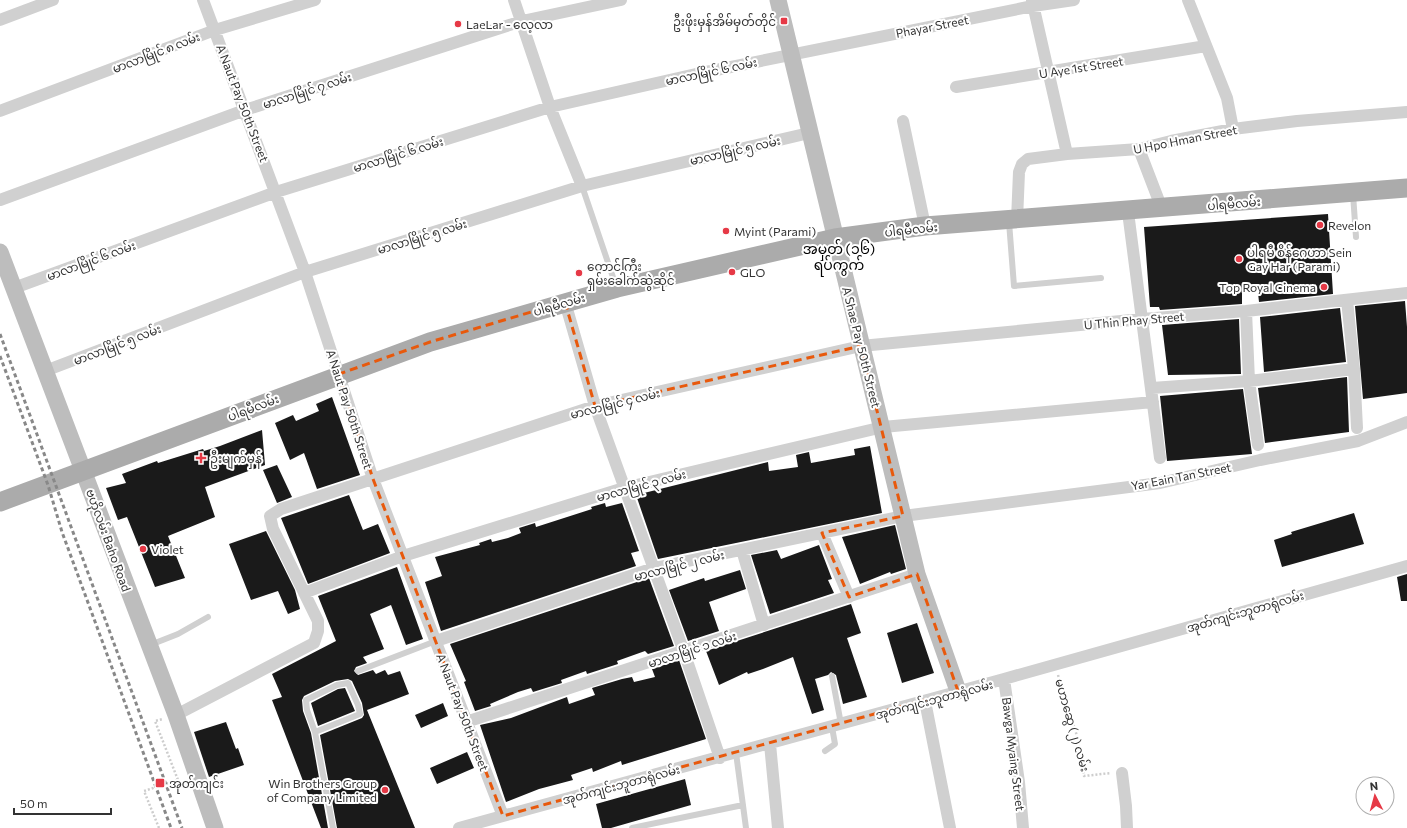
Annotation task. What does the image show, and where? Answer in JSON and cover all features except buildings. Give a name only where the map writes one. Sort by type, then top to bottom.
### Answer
[{"type":"main road","name":"ပါရမီလမ်း","points":[[0,502],[84,472],[339,374],[430,342],[617,288],[835,238],[925,226],[1128,212],[1407,188]]},
{"type":"street","points":[[0,20],[52,0]]},
{"type":"street","name":"A Naut Pay 50th Street","points":[[202,0],[215,30],[305,272],[374,479],[502,816]]},
{"type":"street","name":"မာလာမြိုင် ၈ လမ်း","points":[[0,111],[215,30],[315,0]]},
{"type":"street","points":[[514,0],[550,107],[582,186]]},
{"type":"street","name":"မာလာမြိုင် ၇ လမ်း","points":[[0,200],[245,110],[522,21],[621,0]]},
{"type":"street","name":"A Shae Pay 50th Street","points":[[778,0],[861,346],[883,426],[917,574],[958,691]]},
{"type":"street","name":"Phayar Street","points":[[792,54],[1032,3],[1074,0]]},
{"type":"street","points":[[1188,0],[1227,98],[1233,129]]},
{"type":"street","points":[[1032,3],[1067,154]]},
{"type":"street","name":"U Aye 1st Street","points":[[956,87],[1206,46]]},
{"type":"street","name":"မာလာမြိုင် ၆ လမ်း","points":[[14,288],[276,192],[550,107],[792,54]]},
{"type":"street","name":"U Hpo Hman Street","points":[[1013,221],[1019,172],[1024,161],[1067,154],[1139,149],[1233,129],[1297,121],[1407,112]]},
{"type":"street","points":[[903,121],[925,226]]},
{"type":"street","name":"မာလာမြိုင် ၅ လမ်း","points":[[45,371],[305,272],[582,186],[810,133]]},
{"type":"street","points":[[1139,149],[1162,208]]},
{"type":"street","points":[[1128,212],[1160,458]]},
{"type":"street","name":"ဗဟိုလမ်း Baho Road","points":[[0,252],[176,715],[215,828]]},
{"type":"street","name":"U Thin Phay Street","points":[[861,346],[1142,319],[1246,311],[1407,293]]},
{"type":"street","points":[[1347,300],[1354,369],[1357,428]]},
{"type":"street","points":[[565,302],[595,406],[684,652],[720,758]]},
{"type":"street","points":[[1246,311],[1249,381],[1258,445]]},
{"type":"street","name":"မာလာမြိုင် ၄ လမ်း","points":[[304,593],[273,529],[270,516],[281,509],[595,406],[861,346]]},
{"type":"street","points":[[1152,388],[1249,381],[1354,369]]},
{"type":"street","name":"မာလာမြိုင် ၃ လမ်း","points":[[304,593],[404,556],[624,488],[883,426],[1153,402]]},
{"type":"street","name":"Yar Eain Tan Street","points":[[903,516],[1160,483],[1260,460],[1358,441],[1407,422]]},
{"type":"street","name":"မာလာမြိုင် ၂ လမ်း","points":[[436,642],[654,568],[903,516]]},
{"type":"street","points":[[822,533],[849,597]]},
{"type":"street","points":[[742,550],[764,625]]},
{"type":"street","name":"အုတ်ကျင်းဘူတာရုံလမ်း","points":[[459,828],[736,754],[958,691],[1004,680],[1055,664],[1407,566]]},
{"type":"street","name":"မာလာမြိုင် ၁ လမ်း","points":[[466,722],[684,652],[917,574]]},
{"type":"street","points":[[176,715],[314,643],[318,631],[318,621],[304,593]]},
{"type":"street","name":"Bawga Myaing Street","points":[[1004,680],[1019,782],[1023,828]]},
{"type":"street","points":[[925,701],[950,828]]},
{"type":"street","points":[[770,744],[778,828]]},
{"type":"street","points":[[1122,773],[1127,828]]},
{"type":"lane","points":[[582,186],[617,288]]},
{"type":"lane","points":[[1353,193],[1356,237]]},
{"type":"lane","points":[[1013,221],[1014,286],[1101,278]]},
{"type":"lane","points":[[149,646],[178,634],[208,616]]},
{"type":"lane","points":[[358,671],[436,642]]},
{"type":"lane","points":[[825,751],[835,744],[837,726],[832,676]]},
{"type":"lane","points":[[314,732],[360,714],[358,705],[348,683],[337,685],[306,700],[307,710],[314,732],[333,828]]},
{"type":"lane","points":[[736,754],[746,828]]},
{"type":"lane","points":[[632,828],[743,805]]},
{"type":"path","name":"မဟာဆွေ (၂) လမ်း","points":[[1055,664],[1077,736],[1084,776],[1122,773]]},
{"type":"path","points":[[159,828],[144,791],[178,780],[155,721],[176,715]]},
{"type":"highlighted area","points":[[565,302],[595,406],[861,346],[903,516],[822,533],[849,597],[917,574],[958,691],[503,816],[373,479],[339,374],[430,342]]},
{"type":"railway","points":[[0,334],[182,828]]},
{"type":"railway","points":[[0,356],[48,485],[62,532],[171,828]]},
{"type":"place","name":"ဦးဖိုးမှန်အိမ်မှတ်တိုင်","points":[[784,21]]},
{"type":"place","name":"LaeLar - လေ့လာ","points":[[458,24]]},
{"type":"place","name":"Revelon","points":[[1320,225]]},
{"type":"place","name":"Myint (Parami)","points":[[726,231]]},
{"type":"place","name":"ပါရမီ စိန်ဂေဟာ Sein Gay Har (Parami)","points":[[1239,259]]},
{"type":"place","name":"GLO","points":[[732,272]]},
{"type":"place","name":"တောင်ကြီး ရှမ်းခေါက်ဆွဲဆိုင်","points":[[579,273]]},
{"type":"place","name":"Top Royal Cinema","points":[[1324,287]]},
{"type":"place","name":"ဦးမျက်မှန်","points":[[201,458]]},
{"type":"place","name":"Violet","points":[[143,549]]},
{"type":"place","name":"အုတ်ကျင်း","points":[[160,783]]},
{"type":"place","name":"Win Brothers Group of Company Limited","points":[[385,790]]},
{"type":"district","name":"အမှတ် (၁၆) ရပ်ကွက်","points":[[839,256]]}]
